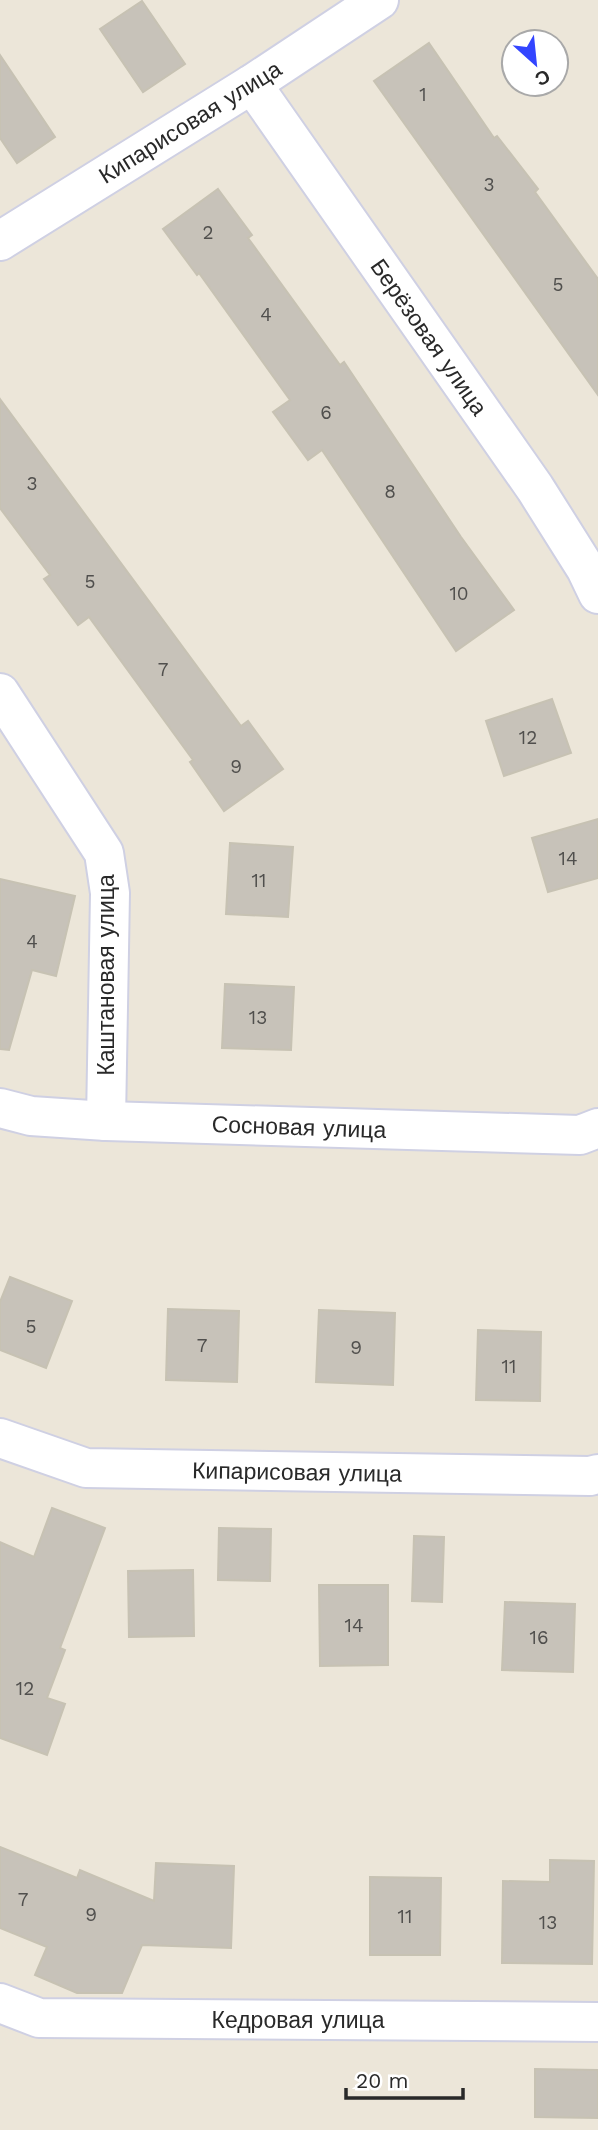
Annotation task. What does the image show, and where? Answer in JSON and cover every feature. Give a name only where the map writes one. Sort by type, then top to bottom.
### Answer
[{"type":"street","name":"Кипарисовая улица","points":[[0,241],[252,85],[379,0]]},
{"type":"street","name":"Берёзовая улица","points":[[252,85],[535,488],[586,569],[598,594]]},
{"type":"street","name":"Каштановая улица","points":[[0,693],[104,853],[110,893],[106,1121]]},
{"type":"street","name":"Сосновая улица","points":[[0,1108],[31,1116],[106,1121],[580,1135],[598,1128]]},
{"type":"street","name":"Кипарисовая улица","points":[[0,1438],[86,1468],[598,1474]]},
{"type":"street","name":"Кедровая улица","points":[[0,2003],[39,2018],[598,2022]]},
{"type":"building","points":[[142,1],[185,64],[143,92],[100,29]]},
{"type":"building","points":[[429,43],[494,138],[497,136],[538,189],[535,192],[598,279],[598,395],[374,81]]},
{"type":"building","points":[[0,55],[55,137],[17,163],[0,138]]},
{"type":"building","points":[[218,189],[252,235],[248,238],[340,365],[344,362],[461,537],[514,610],[456,651],[322,450],[308,460],[273,412],[290,400],[199,273],[197,275],[163,229]]},
{"type":"building","points":[[0,399],[241,726],[248,721],[283,769],[224,811],[190,762],[193,760],[89,617],[78,625],[44,579],[50,575],[0,508]]},
{"type":"building","points":[[552,699],[571,753],[504,776],[486,721]]},
{"type":"building","points":[[598,819],[598,878],[548,892],[532,838]]},
{"type":"building","points":[[230,843],[293,847],[288,917],[226,914]]},
{"type":"building","points":[[0,879],[75,896],[56,976],[32,970],[9,1050],[0,1049]]},
{"type":"building","points":[[225,984],[294,987],[291,1050],[222,1048]]},
{"type":"building","points":[[10,1277],[72,1301],[46,1368],[0,1350],[0,1302]]},
{"type":"building","points":[[168,1309],[239,1311],[237,1382],[166,1380]]},
{"type":"building","points":[[319,1310],[395,1313],[393,1385],[316,1382]]},
{"type":"building","points":[[478,1330],[541,1332],[540,1401],[476,1400]]},
{"type":"building","points":[[52,1508],[105,1528],[60,1648],[65,1650],[47,1698],[65,1704],[47,1755],[0,1738],[0,1542],[34,1557]]},
{"type":"building","points":[[219,1528],[271,1529],[270,1581],[218,1580]]},
{"type":"building","points":[[414,1536],[444,1537],[442,1602],[412,1601]]},
{"type":"building","points":[[193,1570],[194,1636],[129,1637],[128,1571]]},
{"type":"building","points":[[319,1585],[388,1585],[388,1665],[320,1666]]},
{"type":"building","points":[[505,1602],[575,1604],[573,1672],[502,1670]]},
{"type":"building","points":[[0,1847],[77,1878],[80,1870],[154,1901],[156,1863],[234,1866],[231,1948],[142,1945],[122,1993],[77,1993],[35,1975],[47,1947],[0,1928]]},
{"type":"building","points":[[550,1860],[594,1861],[592,1964],[502,1963],[503,1881],[550,1882]]},
{"type":"building","points":[[370,1877],[441,1878],[440,1955],[370,1955]]},
{"type":"building","points":[[535,2069],[598,2070],[598,2118],[535,2117]]}]
